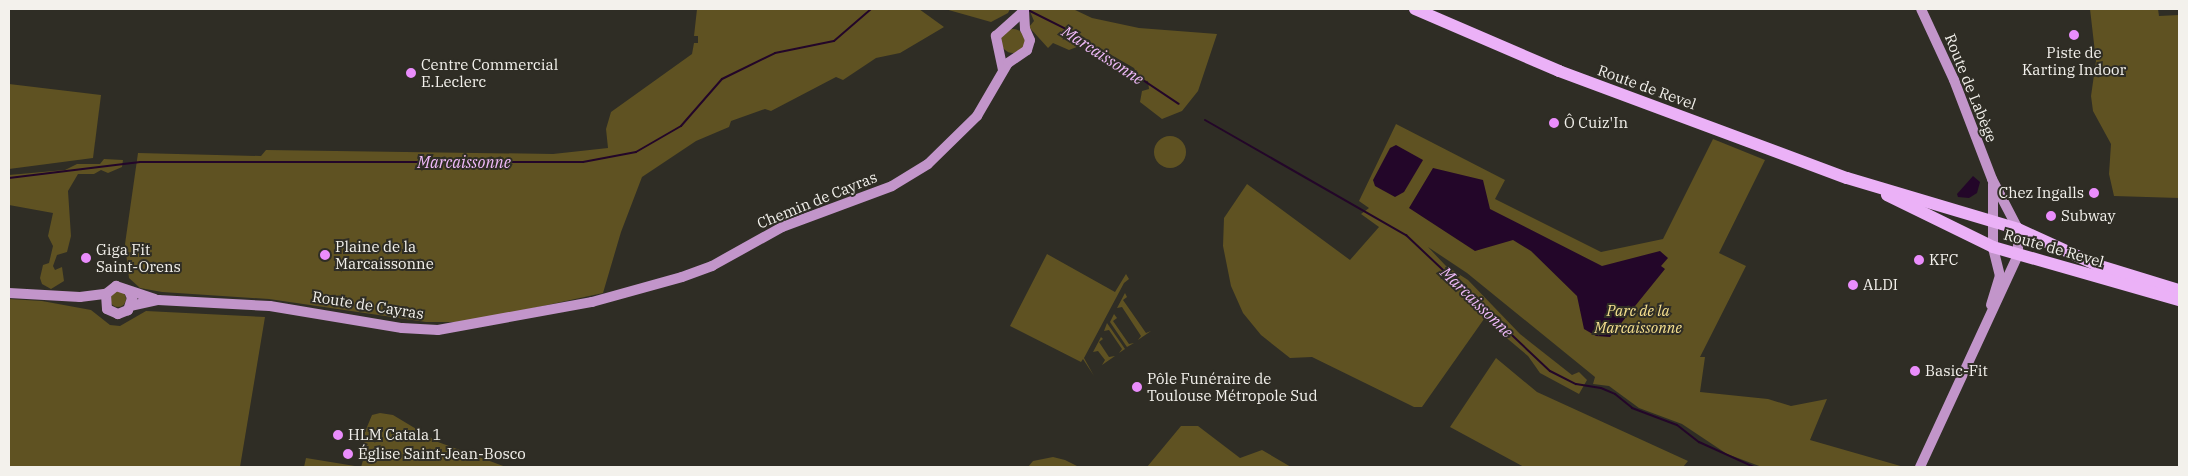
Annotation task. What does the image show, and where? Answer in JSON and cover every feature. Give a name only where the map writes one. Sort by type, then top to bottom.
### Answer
[{"type":"main road","name":"Route de Revel","points":[[1415,9],[1559,71],[1872,186],[2018,229],[2097,265],[2179,290]]},
{"type":"main road","name":"Route de Revel","points":[[1872,186],[1993,247],[2179,300]]},
{"type":"street","name":"Route de Labège","points":[[1921,9],[1952,74],[1992,179],[2018,229]]},
{"type":"street","name":"Chemin de Cayras","points":[[1003,70],[996,36],[1023,10]]},
{"type":"street","name":"Chemin de Cayras","points":[[602,300],[712,266],[782,227],[906,180],[941,152],[977,116],[1003,70],[1029,47],[1029,37],[1025,28],[1023,10]]},
{"type":"street","points":[[1009,24],[1025,28]]},
{"type":"street","points":[[1000,52],[1015,58]]},
{"type":"street","name":"Route de Labège","points":[[1987,320],[2000,276],[1993,247],[1992,179]]},
{"type":"street","points":[[1922,465],[2018,255],[2018,229]]},
{"type":"street","name":"Route de Cayras","points":[[9,293],[80,297],[106,294],[116,286],[158,300],[284,308],[402,328],[438,330],[602,300]]},
{"type":"street","points":[[129,291],[130,306]]},
{"type":"street","points":[[106,294],[107,309]]},
{"type":"street","name":"Route de Cayras","points":[[80,297],[122,314],[130,306],[158,300]]},
{"type":"green space","points":[[697,9],[919,9],[944,27],[900,53],[876,58],[843,80],[836,77],[771,111],[765,109],[731,121],[729,127],[696,141],[642,177],[621,232],[603,293],[506,314],[457,322],[426,322],[269,299],[162,292],[140,288],[129,278],[125,244],[138,153],[261,156],[266,150],[553,154],[608,148],[606,129],[611,112],[692,54],[694,43],[698,43],[698,36],[694,36]]},
{"type":"green space","points":[[945,9],[1010,9],[1008,13],[991,22]]},
{"type":"green space","points":[[1029,9],[1073,9],[1092,18],[1139,28],[1217,34],[1198,91],[1182,111],[1162,119],[1140,102],[1142,91],[1149,89],[1148,81],[1139,80],[1134,68],[1108,53],[1082,45],[1069,50],[1053,43],[1048,48],[1029,27],[1034,21]]},
{"type":"green space","points":[[2090,9],[2158,9],[2159,16],[2179,15],[2179,198],[2114,196],[2109,174],[2111,144],[2093,111],[2091,96],[2096,61]]},
{"type":"green space","points":[[1013,29],[1021,33],[1025,41],[1021,49],[1013,53],[1005,49],[1001,41],[1005,33]]},
{"type":"green space","points":[[9,84],[101,95],[93,158],[9,169]]},
{"type":"green space","name":"Parc de la Marcaissonne","points":[[1396,124],[1505,180],[1495,199],[1601,252],[1663,239],[1713,139],[1765,160],[1719,253],[1746,266],[1700,357],[1705,357],[1700,392],[1768,399],[1791,406],[1827,399],[1810,440],[1904,467],[1762,467],[1727,454],[1682,424],[1639,408],[1609,386],[1593,384],[1595,377],[1467,273],[1428,247],[1446,266],[1468,280],[1520,334],[1572,375],[1579,372],[1587,380],[1579,394],[1540,373],[1528,356],[1484,319],[1422,407],[1414,407],[1312,357],[1290,358],[1261,335],[1243,313],[1231,286],[1223,246],[1224,218],[1247,184],[1350,260],[1379,227],[1361,214],[1369,208],[1359,201]]},
{"type":"green space","points":[[1170,136],[1176,137],[1181,141],[1185,146],[1185,158],[1181,163],[1176,167],[1170,168],[1164,167],[1159,163],[1155,158],[1154,152],[1155,146],[1159,141],[1164,137]]},
{"type":"green space","points":[[104,159],[123,160],[122,167],[108,173],[101,170],[94,174],[78,174],[68,191],[71,236],[67,252],[57,255],[53,266],[55,270],[62,267],[64,281],[51,289],[42,284],[40,278],[43,265],[49,263],[53,246],[48,236],[53,213],[9,205],[9,175],[65,170],[77,164],[100,164]]},
{"type":"green space","points":[[1047,254],[1115,292],[1126,274],[1129,279],[1124,283],[1084,358],[1094,376],[1083,359],[1081,362],[1010,326]]},
{"type":"green space","points":[[118,291],[126,299],[118,307],[110,299]]},
{"type":"green space","points":[[1125,293],[1127,297],[1123,300],[1146,333],[1151,331],[1138,340],[1141,336],[1122,307],[1117,308]]},
{"type":"green space","points":[[9,299],[42,301],[91,310],[110,325],[120,326],[146,311],[265,317],[240,467],[9,467]]},
{"type":"green space","points":[[1114,314],[1117,318],[1113,321],[1129,344],[1134,343],[1127,347],[1110,322]]},
{"type":"green space","points":[[1107,323],[1125,349],[1119,353],[1122,349],[1109,330],[1104,331]]},
{"type":"green space","points":[[1101,337],[1103,339],[1099,342],[1109,357],[1115,356],[1102,365],[1105,360],[1098,351],[1093,352]]},
{"type":"green space","points":[[1496,358],[1537,392],[1688,461],[1683,467],[1524,467],[1450,427]]},
{"type":"green space","points":[[380,413],[393,415],[438,442],[506,467],[361,467],[365,454],[362,439],[372,415]]},
{"type":"green space","points":[[1181,426],[1198,426],[1240,458],[1262,450],[1291,467],[1147,467]]},
{"type":"green space","points":[[1053,457],[1065,460],[1079,467],[1028,467],[1033,461]]},
{"type":"green space","points":[[306,458],[361,467],[304,467]]},
{"type":"shaded area","points":[[1396,145],[1423,160],[1404,192],[1395,197],[1375,186],[1373,180],[1390,148]]},
{"type":"shaded area","points":[[1433,168],[1483,180],[1490,209],[1602,266],[1660,251],[1668,258],[1661,266],[1665,269],[1610,337],[1596,336],[1584,329],[1577,296],[1531,251],[1513,240],[1475,251],[1409,208]]},
{"type":"shaded area","points":[[1973,176],[1980,182],[1977,193],[1969,198],[1958,197],[1957,194]]},
{"type":"waterway","name":"Marcaissonne","points":[[9,178],[140,162],[583,162],[636,152],[681,126],[722,79],[775,53],[834,41],[871,9]]},
{"type":"waterway","name":"Marcaissonne","points":[[1028,10],[1068,30],[1179,104]]},
{"type":"waterway","name":"Marcaissonne","points":[[1205,120],[1406,235],[1550,371],[1576,384],[1601,388],[1615,394],[1632,408],[1677,425],[1699,442],[1754,467]]},
{"type":"place","name":"Piste de Karting Indoor","points":[[2074,35]]},
{"type":"place","name":"Centre Commercial E.Leclerc","points":[[411,73]]},
{"type":"place","name":"Ô Cuiz'In","points":[[1554,123]]},
{"type":"place","name":"Chez Ingalls","points":[[2094,193]]},
{"type":"place","name":"Subway","points":[[2051,216]]},
{"type":"place","name":"Plaine de la Marcaissonne","points":[[325,255]]},
{"type":"place","name":"Giga Fit Saint-Orens","points":[[86,258]]},
{"type":"place","name":"KFC","points":[[1919,260]]},
{"type":"place","name":"ALDI","points":[[1853,285]]},
{"type":"place","name":"Basic-Fit","points":[[1915,371]]},
{"type":"place","name":"Pôle Funéraire de Toulouse Métropole Sud","points":[[1137,387]]},
{"type":"place","name":"HLM Catala 1","points":[[338,435]]},
{"type":"place","name":"Église Saint-Jean-Bosco","points":[[348,454]]}]
